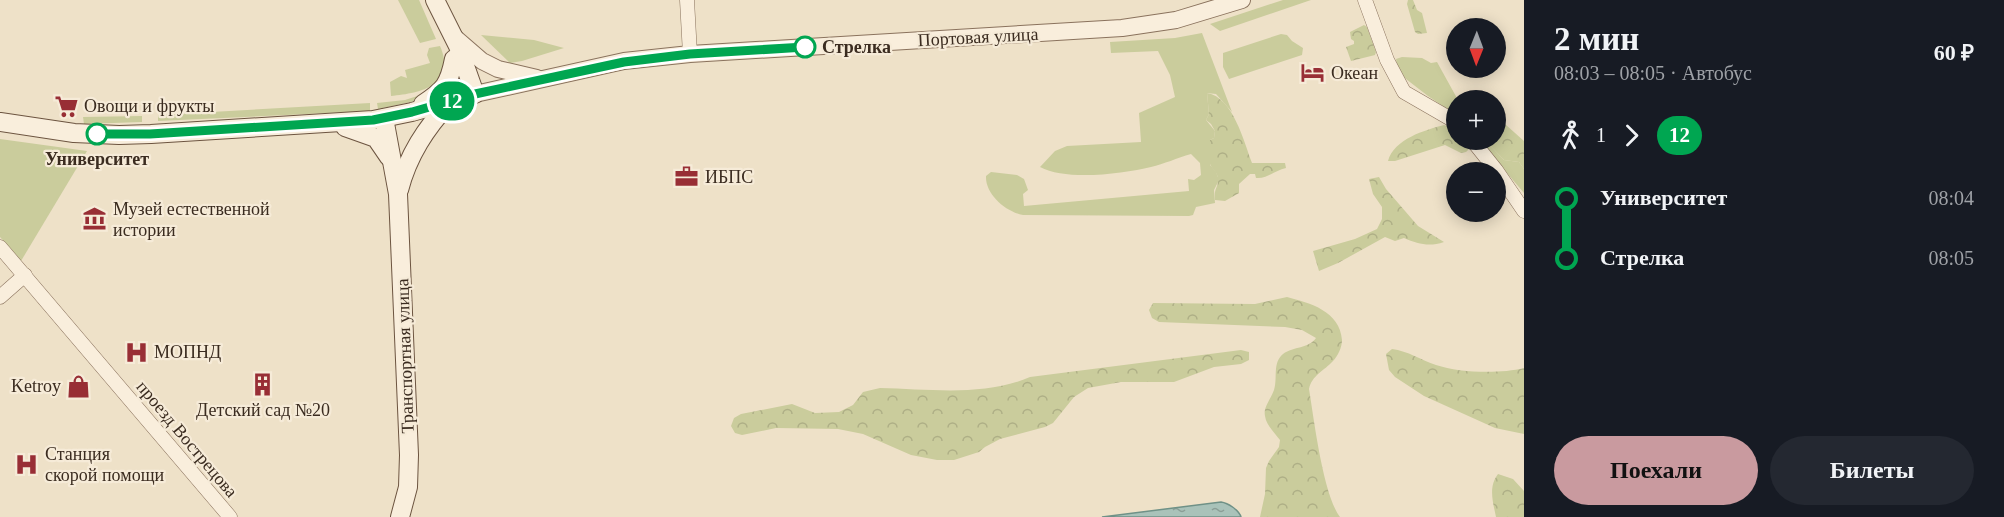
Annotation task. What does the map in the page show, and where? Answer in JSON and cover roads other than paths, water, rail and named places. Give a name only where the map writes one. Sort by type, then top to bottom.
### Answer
[{"type":"main road","points":[[435,0],[452,34],[475,94]]},
{"type":"main road","points":[[450,102],[454,78],[452,34]]},
{"type":"main road","points":[[412,112],[444,88],[449,80],[454,59]]},
{"type":"main road","name":"Портовая улица","points":[[0,122],[74,133],[119,135],[384,118],[475,94]]},
{"type":"main road","name":"Транспортная улица","points":[[398,194],[404,171],[417,144],[434,119],[450,102]]},
{"type":"main road","name":"Транспортная улица","points":[[384,118],[398,194],[409,455],[408,487],[400,517]]},
{"type":"main road","points":[[322,123],[351,128],[376,138],[392,164]]},
{"type":"street","points":[[687,0],[690,54]]},
{"type":"street","name":"Портовая улица","points":[[475,94],[624,62],[690,54],[1122,28],[1176,20],[1242,0]]},
{"type":"street","points":[[1365,0],[1387,60],[1404,92],[1446,116]]},
{"type":"street","points":[[452,34],[482,61],[498,69],[543,79]]},
{"type":"street","points":[[1480,150],[1497,170],[1524,211]]},
{"type":"street","name":"проезд Вострецова","points":[[0,247],[230,517]]},
{"type":"street","points":[[0,297],[25,275]]},
{"type":"water","points":[[1221,502],[1233,507],[1241,517],[1102,517]]},
{"type":"place","name":"Стрелка","points":[[805,47]]},
{"type":"place","name":"Океан","points":[[1313,73]]},
{"type":"place","name":"Овощи и фрукты","points":[[66,106]]},
{"type":"place","name":"Университет","points":[[97,134]]},
{"type":"place","name":"ИБПС","points":[[687,177]]},
{"type":"place","name":"Музей естественной истории","points":[[95,219]]},
{"type":"place","name":"МОПНД","points":[[136,352]]},
{"type":"place","name":"Детский сад №20","points":[[263,384]]},
{"type":"place","name":"Ketroy","points":[[79,386]]},
{"type":"place","name":"Станция скорой помощи","points":[[27,464]]}]
